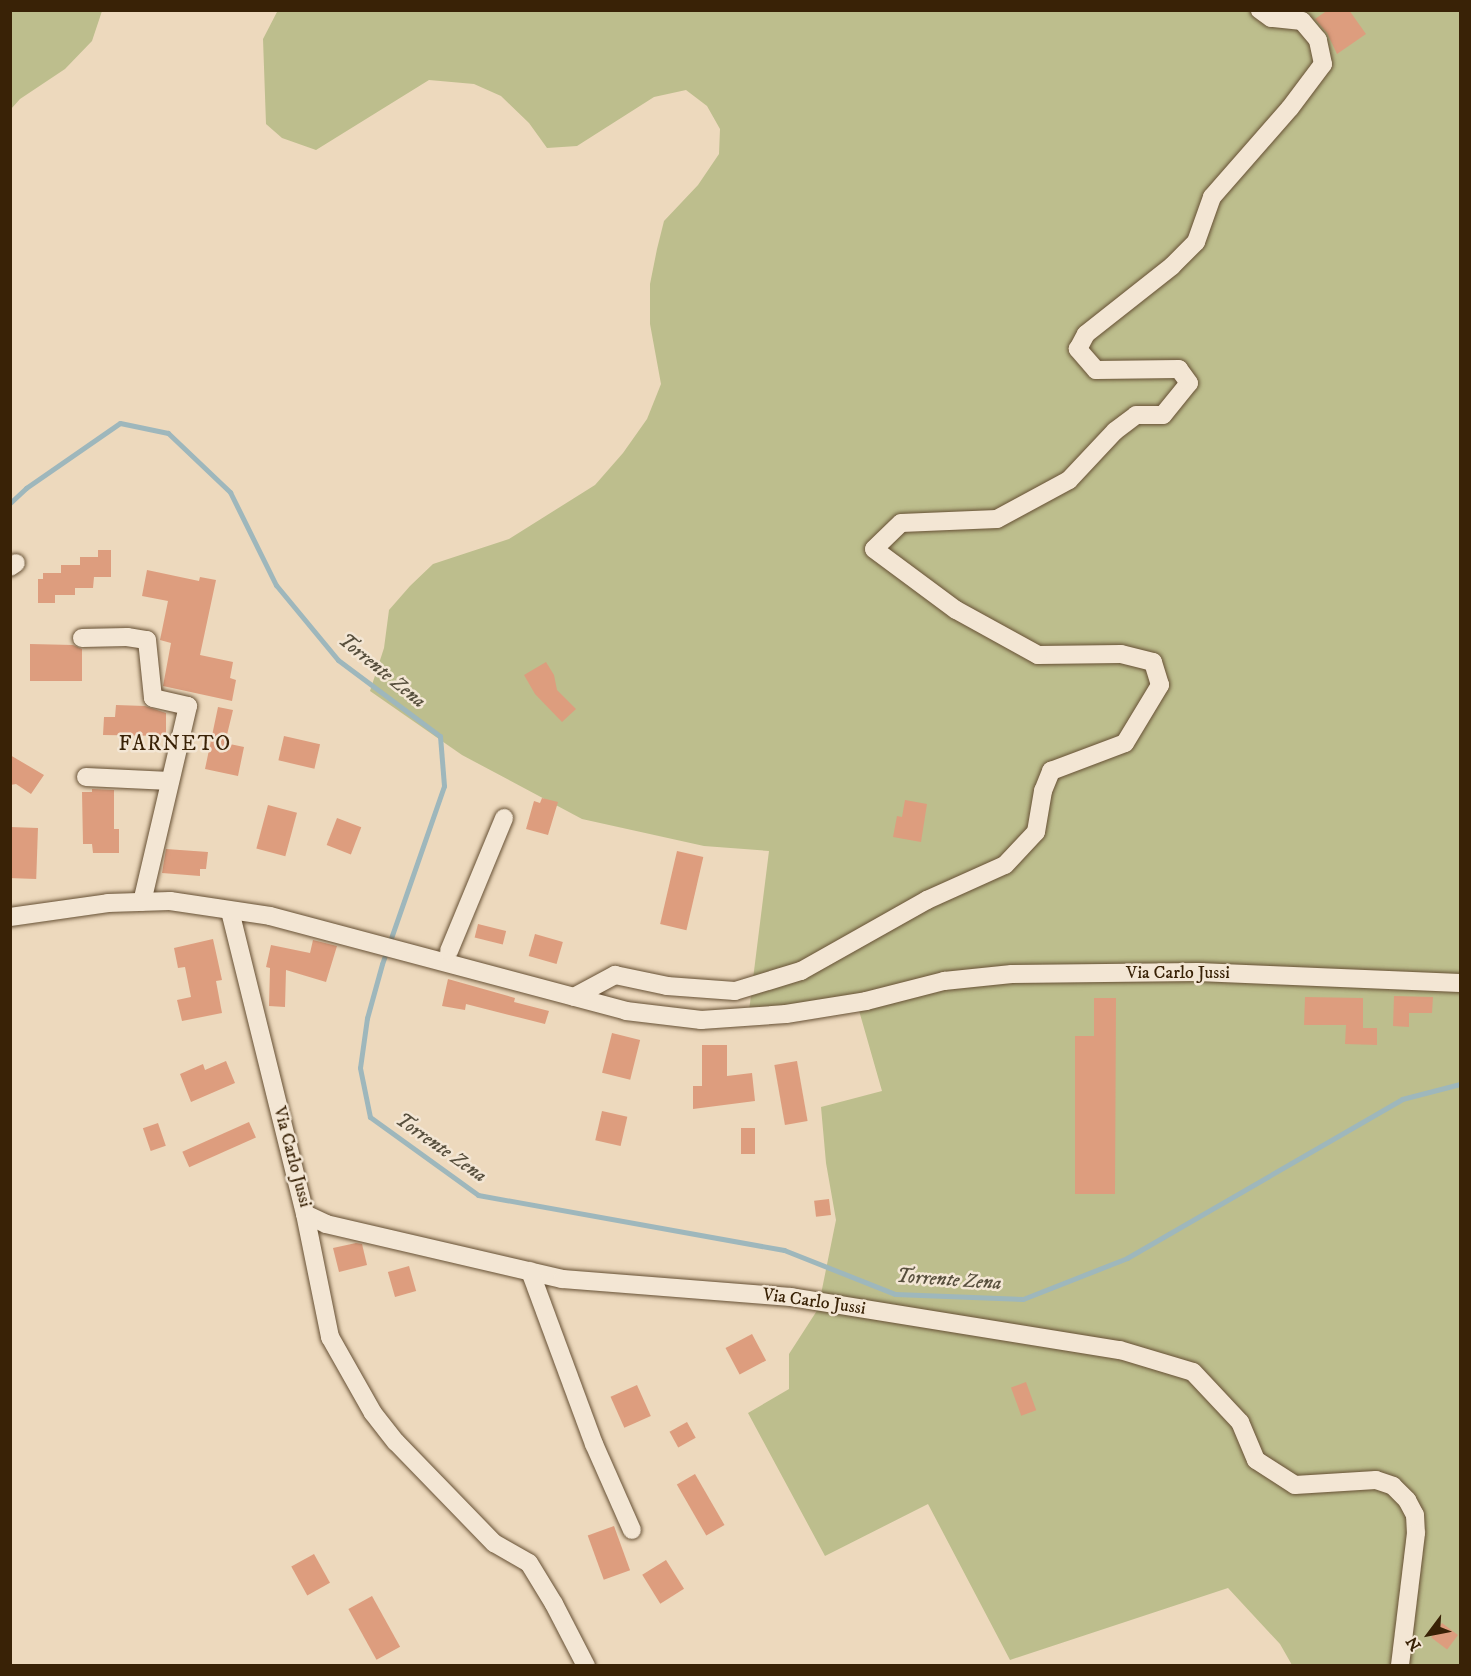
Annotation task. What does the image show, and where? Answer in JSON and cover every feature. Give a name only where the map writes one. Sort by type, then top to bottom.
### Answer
[{"type":"street","points":[[574,997],[615,975],[667,986],[735,991],[801,971],[927,900],[1005,865],[1036,832],[1043,791],[1051,771],[1125,743],[1160,685],[1153,662],[1121,654],[1038,655],[956,610],[874,549],[900,523],[997,519],[1069,480],[1115,431],[1136,415],[1163,415],[1189,383],[1179,369],[1096,370],[1078,349],[1086,334],[1172,266],[1196,242],[1212,197],[1290,108],[1323,64],[1318,40],[1302,21],[1271,18],[1260,10]]},
{"type":"street","points":[[82,638],[127,637],[147,640],[153,698],[188,706],[142,902]]},
{"type":"street","points":[[86,777],[170,782]]},
{"type":"street","points":[[449,951],[504,818]]},
{"type":"street","name":"Via Carlo Jussi","points":[[10,917],[108,903],[170,901],[270,916],[626,1011],[701,1020],[786,1014],[866,1001],[944,981],[1012,974],[1198,972],[1461,983]]},
{"type":"street","name":"Via Carlo Jussi","points":[[230,911],[305,1214],[326,1224],[562,1279],[791,1297],[1120,1350],[1193,1372],[1240,1422],[1256,1460],[1295,1485],[1376,1480],[1393,1486],[1407,1500],[1414,1515],[1416,1533],[1400,1665]]},
{"type":"street","points":[[305,1214],[330,1337],[373,1413],[396,1442],[494,1543],[529,1563],[554,1604],[586,1665]]},
{"type":"street","points":[[530,1271],[594,1444],[632,1530]]},
{"type":"green space","points":[[11,10],[102,11],[92,41],[65,69],[20,99],[11,109]]},
{"type":"green space","points":[[278,10],[1460,11],[1460,1665],[1292,1665],[1280,1644],[1228,1588],[1010,1660],[928,1504],[825,1556],[748,1413],[789,1389],[789,1354],[818,1309],[836,1220],[826,1163],[821,1107],[882,1091],[856,1000],[749,1011],[769,851],[704,846],[582,819],[462,755],[370,691],[384,648],[389,610],[410,586],[433,564],[509,539],[595,485],[623,453],[647,419],[661,384],[650,324],[650,284],[664,221],[698,185],[719,154],[720,129],[707,106],[686,90],[654,97],[577,146],[547,148],[529,123],[501,96],[474,84],[429,80],[316,150],[282,138],[266,124],[263,39]]},
{"type":"building","points":[[1328,10],[1349,10],[1366,34],[1337,54],[1327,33],[1315,19]]},
{"type":"building","points":[[98,550],[111,550],[111,577],[94,577],[93,588],[75,588],[75,595],[55,595],[55,603],[38,603],[38,579],[43,579],[43,573],[61,573],[61,565],[80,565],[80,557],[98,557]]},
{"type":"building","points":[[147,570],[199,581],[200,577],[216,580],[200,655],[233,662],[230,678],[236,680],[232,701],[163,686],[171,643],[160,640],[168,601],[142,596]]},
{"type":"building","points":[[30,644],[73,645],[82,649],[82,681],[30,681]]},
{"type":"building","points":[[546,662],[554,675],[557,690],[576,709],[562,722],[535,694],[524,675]]},
{"type":"building","points":[[116,705],[145,706],[166,713],[166,736],[103,735],[104,717],[115,717]]},
{"type":"building","points":[[218,707],[233,710],[225,743],[244,747],[238,776],[205,769]]},
{"type":"building","points":[[284,736],[320,744],[314,769],[278,760]]},
{"type":"building","points":[[10,755],[44,775],[31,794],[16,784],[10,785]]},
{"type":"building","points":[[92,789],[114,790],[114,829],[119,829],[119,853],[93,853],[92,844],[83,844],[82,792],[92,792]]},
{"type":"building","points":[[542,798],[558,802],[548,835],[526,829],[534,801],[540,803]]},
{"type":"building","points":[[905,800],[927,804],[921,842],[893,837],[897,816],[902,817]]},
{"type":"building","points":[[268,805],[297,813],[285,856],[256,848]]},
{"type":"building","points":[[337,818],[361,827],[351,854],[327,845]]},
{"type":"building","points":[[10,827],[38,828],[36,879],[10,878]]},
{"type":"building","points":[[166,849],[208,852],[206,869],[200,869],[200,876],[162,873]]},
{"type":"building","points":[[677,851],[703,857],[686,930],[660,924]]},
{"type":"building","points":[[478,924],[506,931],[503,945],[475,938]]},
{"type":"building","points":[[535,934],[563,942],[557,964],[529,956]]},
{"type":"building","points":[[213,939],[222,980],[216,981],[222,1013],[182,1021],[177,1000],[191,997],[185,967],[178,968],[174,948]]},
{"type":"building","points":[[313,940],[337,946],[326,982],[286,970],[285,1007],[269,1006],[270,968],[266,967],[271,945],[310,953]]},
{"type":"building","points":[[448,979],[515,998],[514,1002],[549,1011],[545,1024],[466,1004],[465,1010],[442,1006]]},
{"type":"building","points":[[1394,996],[1433,997],[1432,1013],[1409,1013],[1409,1027],[1393,1026]]},
{"type":"building","points":[[1305,997],[1363,998],[1363,1028],[1377,1028],[1377,1045],[1345,1044],[1346,1025],[1304,1025]]},
{"type":"building","points":[[1094,998],[1116,998],[1115,1194],[1075,1194],[1075,1036],[1094,1036]]},
{"type":"building","points":[[612,1033],[640,1040],[630,1080],[602,1073]]},
{"type":"building","points":[[702,1045],[727,1045],[727,1076],[752,1073],[755,1101],[693,1109],[693,1086],[702,1086]]},
{"type":"building","points":[[226,1061],[235,1083],[191,1102],[180,1074],[203,1064],[205,1070]]},
{"type":"building","points":[[797,1061],[808,1121],[785,1125],[774,1065]]},
{"type":"building","points":[[602,1111],[627,1117],[621,1146],[595,1140]]},
{"type":"building","points":[[249,1122],[256,1138],[189,1167],[182,1152]]},
{"type":"building","points":[[158,1123],[166,1146],[151,1151],[143,1128]]},
{"type":"building","points":[[741,1128],[755,1128],[755,1154],[741,1154]]},
{"type":"building","points":[[829,1199],[831,1215],[816,1217],[814,1201]]},
{"type":"building","points":[[356,1243],[362,1244],[367,1265],[339,1272],[333,1248]]},
{"type":"building","points":[[409,1266],[416,1291],[395,1297],[388,1272]]},
{"type":"building","points":[[752,1334],[766,1360],[740,1375],[726,1348]]},
{"type":"building","points":[[1026,1382],[1036,1410],[1021,1416],[1011,1387]]},
{"type":"building","points":[[637,1385],[651,1416],[624,1428],[611,1397]]},
{"type":"building","points":[[687,1422],[696,1438],[678,1447],[670,1432]]},
{"type":"building","points":[[695,1474],[724,1525],[706,1536],[677,1484]]},
{"type":"building","points":[[614,1526],[630,1570],[604,1580],[588,1536]]},
{"type":"building","points":[[314,1554],[330,1583],[307,1595],[291,1567]]},
{"type":"building","points":[[666,1560],[684,1589],[660,1604],[642,1575]]},
{"type":"building","points":[[372,1596],[400,1647],[377,1660],[348,1609]]},
{"type":"building","points":[[1442,1623],[1458,1635],[1447,1649],[1431,1637]]},
{"type":"waterway","name":"Torrente Zena","points":[[10,503],[26,488],[120,423],[168,433],[230,492],[276,585],[338,660],[440,736],[444,786],[382,964],[367,1018],[360,1068],[370,1117],[478,1195],[784,1250],[895,1294],[1023,1299],[1127,1258],[1402,1099],[1460,1084]]},
{"type":"district","name":"FARNETO","points":[[175,744]]}]
